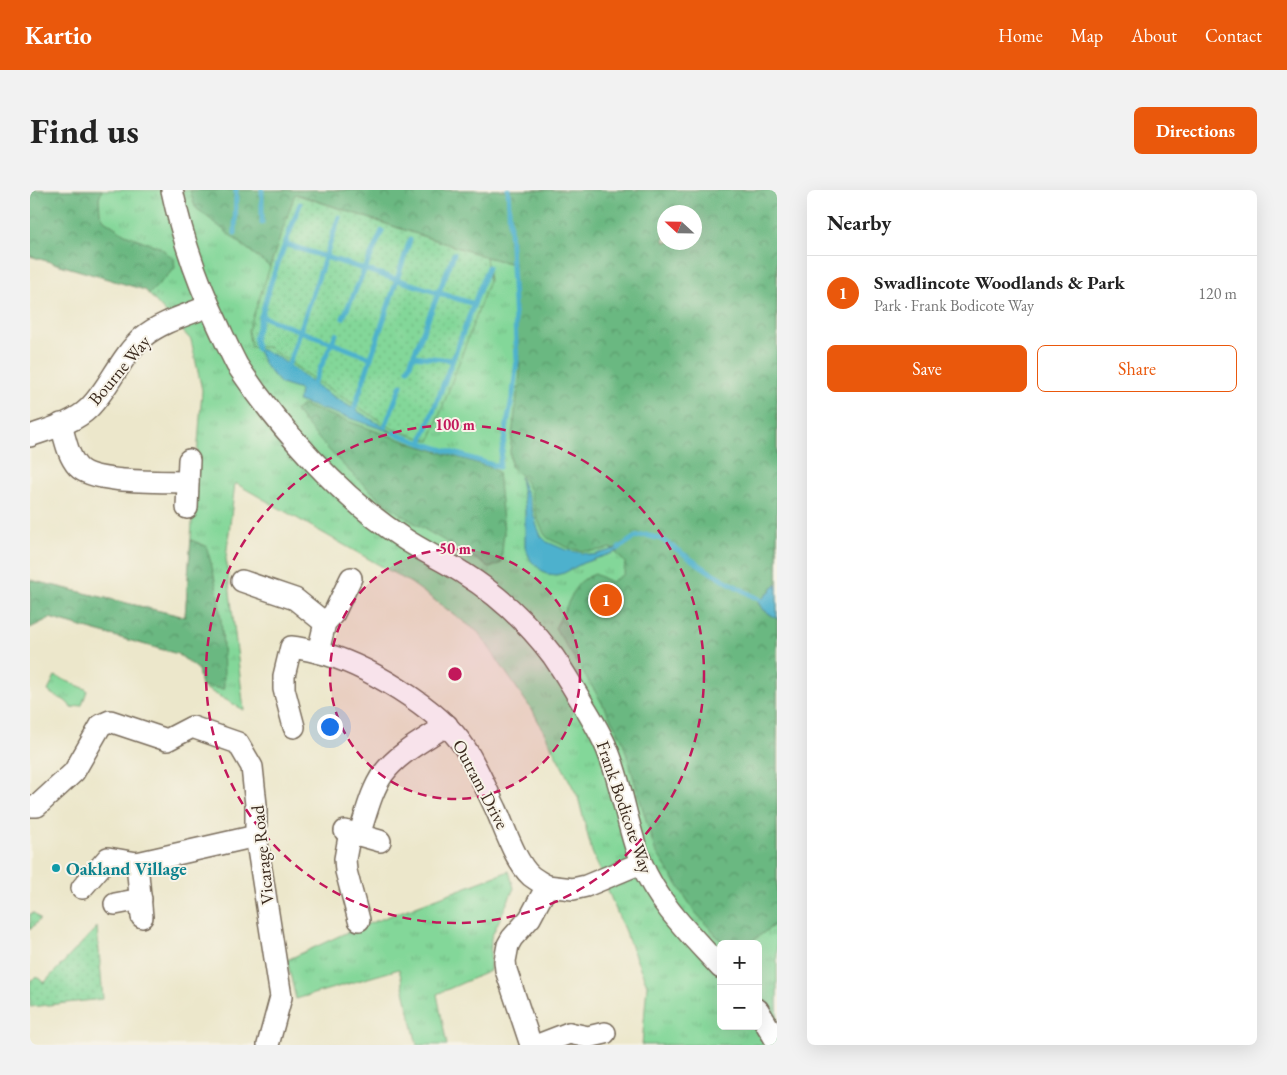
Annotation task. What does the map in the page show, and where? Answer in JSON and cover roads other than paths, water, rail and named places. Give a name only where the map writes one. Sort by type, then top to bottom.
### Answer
[{"type":"street","name":"Frank Bodicote Way","points":[[172,190],[182,237],[209,306],[236,363],[286,429],[329,477],[402,538],[456,569],[489,591],[540,639],[554,658],[598,731],[609,753],[641,863],[665,906],[717,964]]},
{"type":"street","name":"Bourne Way","points":[[30,436],[79,416],[107,386],[131,350],[145,335],[209,306]]},
{"type":"street","points":[[61,424],[72,458],[84,473],[101,478],[188,482]]},
{"type":"street","points":[[187,508],[189,460]]},
{"type":"street","points":[[318,652],[325,622],[334,613],[351,578]]},
{"type":"street","points":[[242,581],[295,599],[325,622]]},
{"type":"street","name":"Outram Drive","points":[[294,727],[284,689],[284,676],[291,647],[318,652],[341,660],[377,678],[410,698],[447,725],[465,748],[521,864],[532,877],[548,886]]},
{"type":"street","name":"Vicarage Road","points":[[30,806],[36,806],[74,772],[101,724],[110,721],[167,740],[192,726],[238,743],[252,767],[256,805],[256,836],[281,997],[268,1045]]},
{"type":"street","points":[[359,920],[346,871],[345,858],[350,832],[382,775],[406,752],[447,725]]},
{"type":"street","points":[[350,832],[380,841]]},
{"type":"street","points":[[82,888],[108,858],[137,863],[256,836]]},
{"type":"street","points":[[115,904],[141,908],[137,863]]},
{"type":"street","points":[[531,1045],[506,970],[505,960],[508,945],[530,918],[548,886],[573,889],[586,886],[641,863]]},
{"type":"street","points":[[762,1017],[777,1042]]},
{"type":"street","points":[[538,1045],[605,1033]]},
{"type":"water","points":[[257,349],[272,354],[315,385],[394,433],[298,401],[300,390],[281,384],[266,367]]},
{"type":"water","points":[[520,477],[541,536],[547,542],[566,550],[593,555],[619,548],[619,551],[583,563],[556,575],[548,574],[541,570],[531,561],[525,547],[525,509]]},
{"type":"water","points":[[777,584],[777,619],[758,603]]},
{"type":"waterway","points":[[235,233],[236,190]]},
{"type":"waterway","points":[[262,190],[262,223]]},
{"type":"waterway","points":[[394,433],[499,467],[513,393],[517,360],[508,190]]},
{"type":"waterway","points":[[257,349],[255,338],[271,282],[300,204]]},
{"type":"waterway","points":[[288,366],[339,217]]},
{"type":"waterway","points":[[343,318],[382,231]]},
{"type":"waterway","points":[[354,409],[410,240]]},
{"type":"waterway","points":[[285,244],[474,304]]},
{"type":"waterway","points":[[408,369],[454,254]]},
{"type":"waterway","points":[[421,443],[488,267]]},
{"type":"waterway","points":[[261,316],[371,358]]},
{"type":"waterway","points":[[313,384],[336,334]]},
{"type":"waterway","points":[[413,356],[452,360]]},
{"type":"waterway","points":[[385,427],[401,385]]},
{"type":"waterway","points":[[619,548],[635,537],[646,535],[661,539],[710,572],[760,600]]},
{"type":"place","name":"Swadlincote Woodlands & Park","points":[[606,600]]},
{"type":"place","name":"Oakland Village","points":[[56,868]]}]
